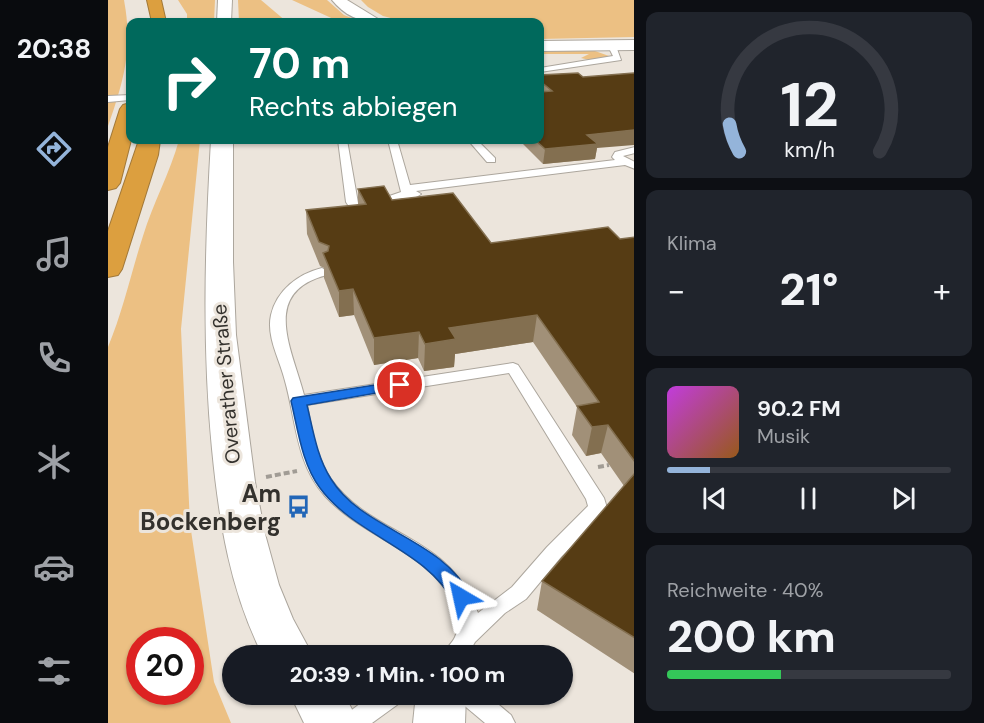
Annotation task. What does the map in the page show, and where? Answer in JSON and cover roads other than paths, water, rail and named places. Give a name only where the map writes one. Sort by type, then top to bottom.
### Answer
[{"type":"highway","points":[[154,0],[160,18]]},
{"type":"highway","points":[[162,18],[165,10],[163,0]]},
{"type":"highway","points":[[108,183],[126,122]]},
{"type":"highway","points":[[108,269],[149,144]]},
{"type":"main road","points":[[224,18],[225,0]]},
{"type":"main road","points":[[339,0],[352,12],[366,18]]},
{"type":"main road","points":[[544,46],[634,45]]},
{"type":"main road","name":"Overather Straße","points":[[222,144],[220,335],[235,483],[247,548],[258,589],[282,645]]},
{"type":"main road","points":[[322,705],[333,723]]},
{"type":"main road","points":[[439,723],[440,705]]},
{"type":"lane","points":[[544,69],[618,58],[612,46]]},
{"type":"lane","points":[[108,99],[126,98]]},
{"type":"lane","points":[[343,144],[351,202],[354,206],[370,206],[396,196],[443,192]]},
{"type":"lane","points":[[393,144],[407,195]]},
{"type":"lane","points":[[476,144],[491,160]]},
{"type":"lane","points":[[629,164],[617,157],[618,154],[634,150]]},
{"type":"lane","points":[[407,195],[629,164]]},
{"type":"lane","points":[[322,272],[312,274],[298,283],[289,293],[277,322],[316,468],[339,500],[360,517],[435,565],[456,586],[466,608],[469,621],[468,635]]},
{"type":"lane","points":[[298,401],[513,368],[595,498],[598,508],[554,552],[519,593],[468,635],[462,645]]},
{"type":"lane","points":[[353,723],[378,705]]},
{"type":"lane","points":[[481,705],[502,723]]},
{"type":"place","name":"Am Bockenberg","points":[[299,507]]}]
